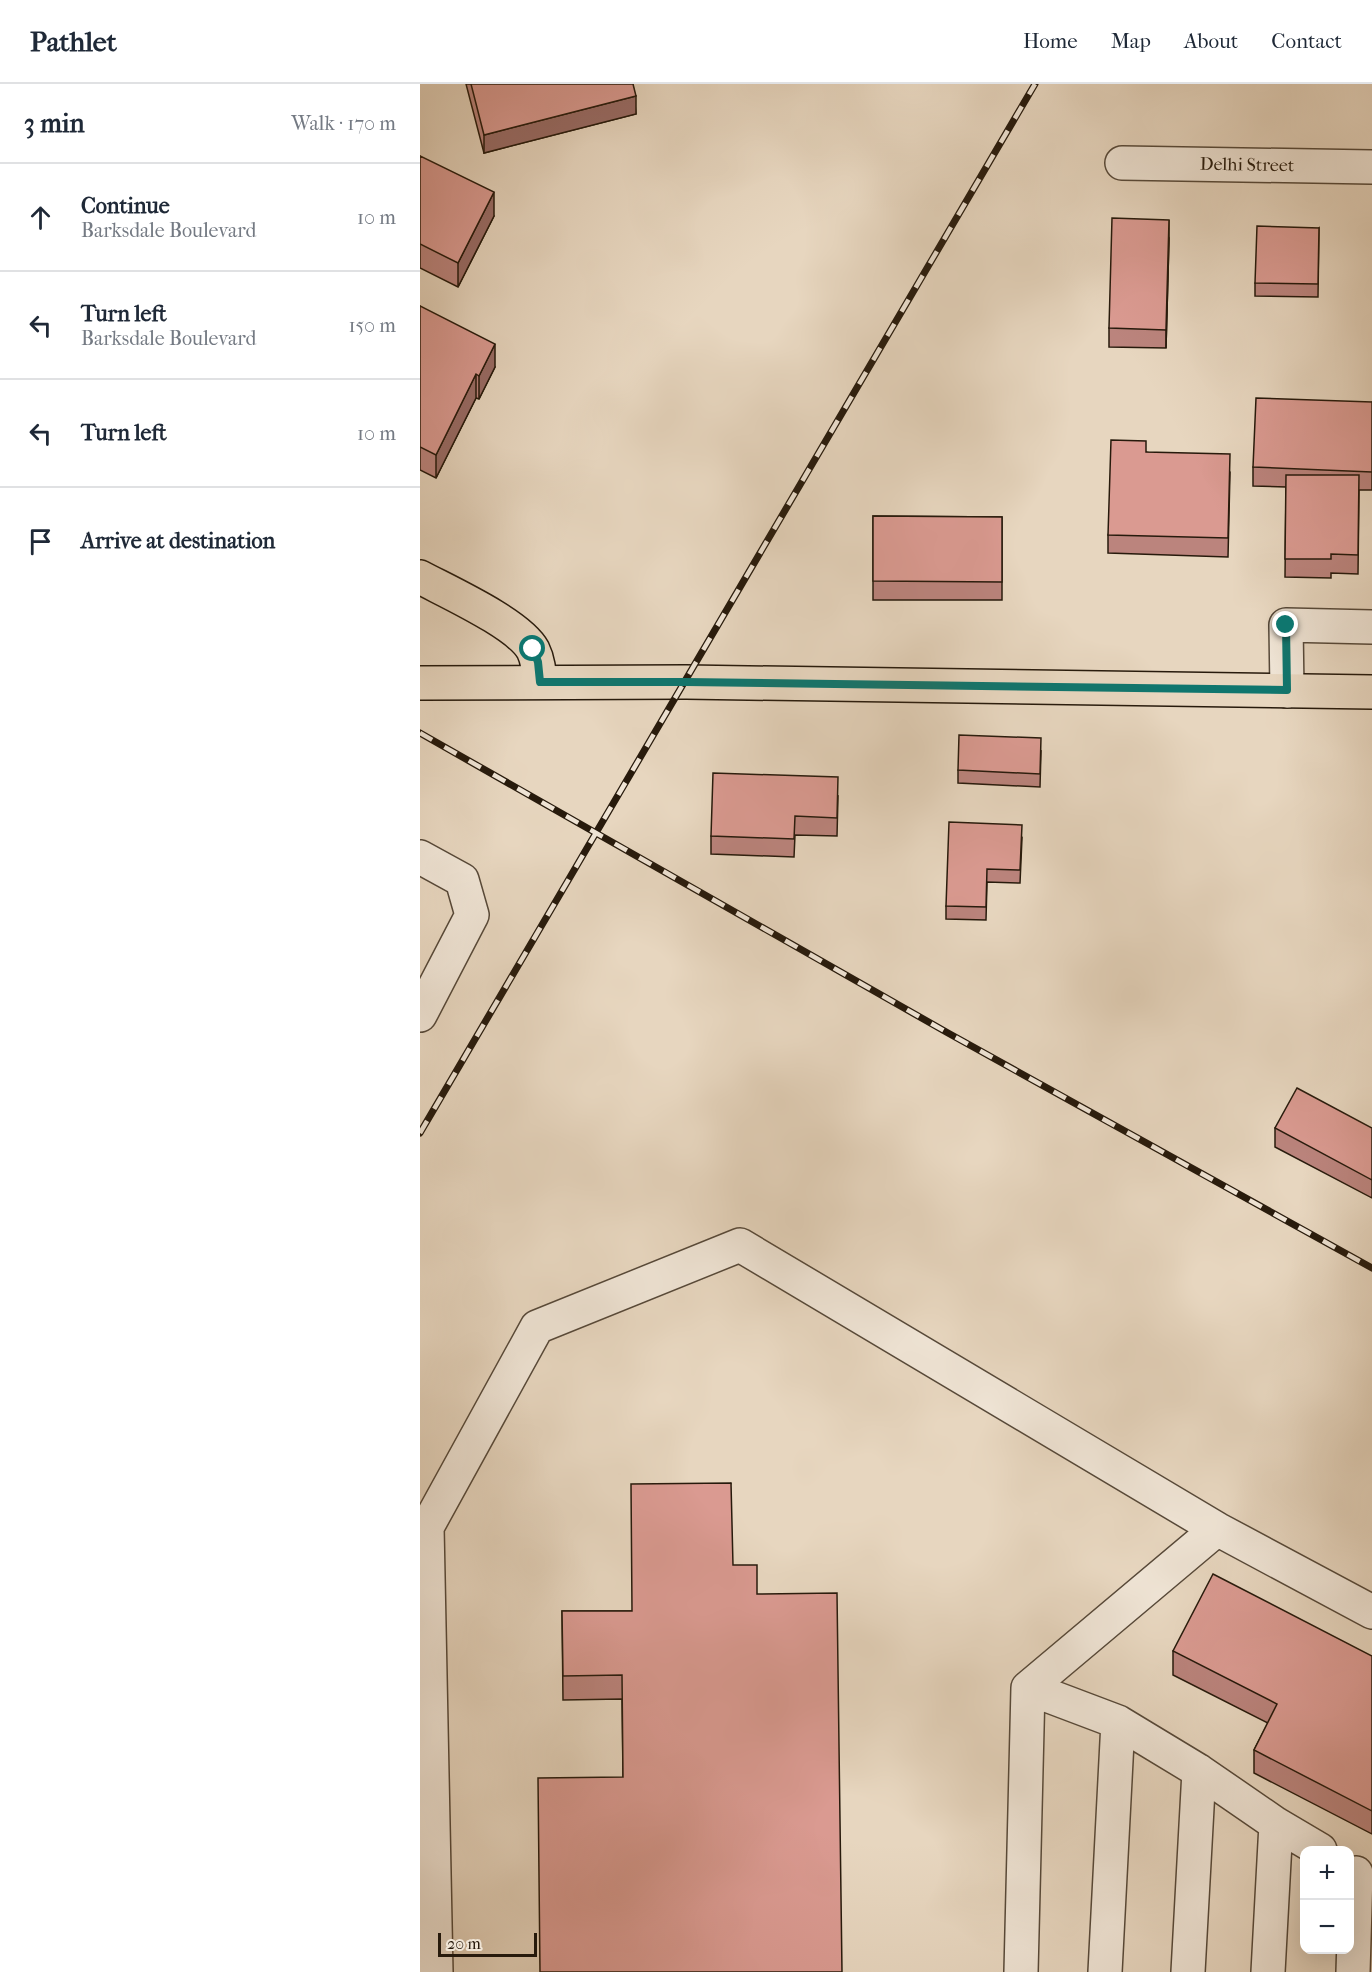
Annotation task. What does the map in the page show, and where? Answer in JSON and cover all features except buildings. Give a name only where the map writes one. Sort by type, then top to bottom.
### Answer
[{"type":"main road","points":[[420,577],[503,623],[522,638],[533,649],[538,662],[540,682]]},
{"type":"main road","points":[[420,683],[686,682],[1372,692]]},
{"type":"street","name":"Delhi Street","points":[[1122,163],[1372,167]]},
{"type":"street","points":[[1287,690],[1286,625],[1372,627]]},
{"type":"street","points":[[420,857],[462,880],[472,915],[420,1015]]},
{"type":"street","points":[[436,1972],[427,1527],[537,1327],[740,1245],[1217,1529],[1372,1612]]},
{"type":"street","points":[[1021,1972],[1028,1688],[1217,1529]]},
{"type":"street","points":[[1028,1688],[1118,1722],[1199,1771],[1312,1846]]},
{"type":"street","points":[[1105,1972],[1118,1722]]},
{"type":"street","points":[[1188,1972],[1199,1771]]},
{"type":"street","points":[[1268,1972],[1276,1824]]},
{"type":"street","points":[[1353,1972],[1359,1872]]},
{"type":"railway","points":[[420,1133],[1035,84]]},
{"type":"railway","points":[[420,733],[948,1033],[1372,1268]]},
{"type":"route","points":[[533,649],[538,662],[540,682],[1287,690],[1286,625]]}]
